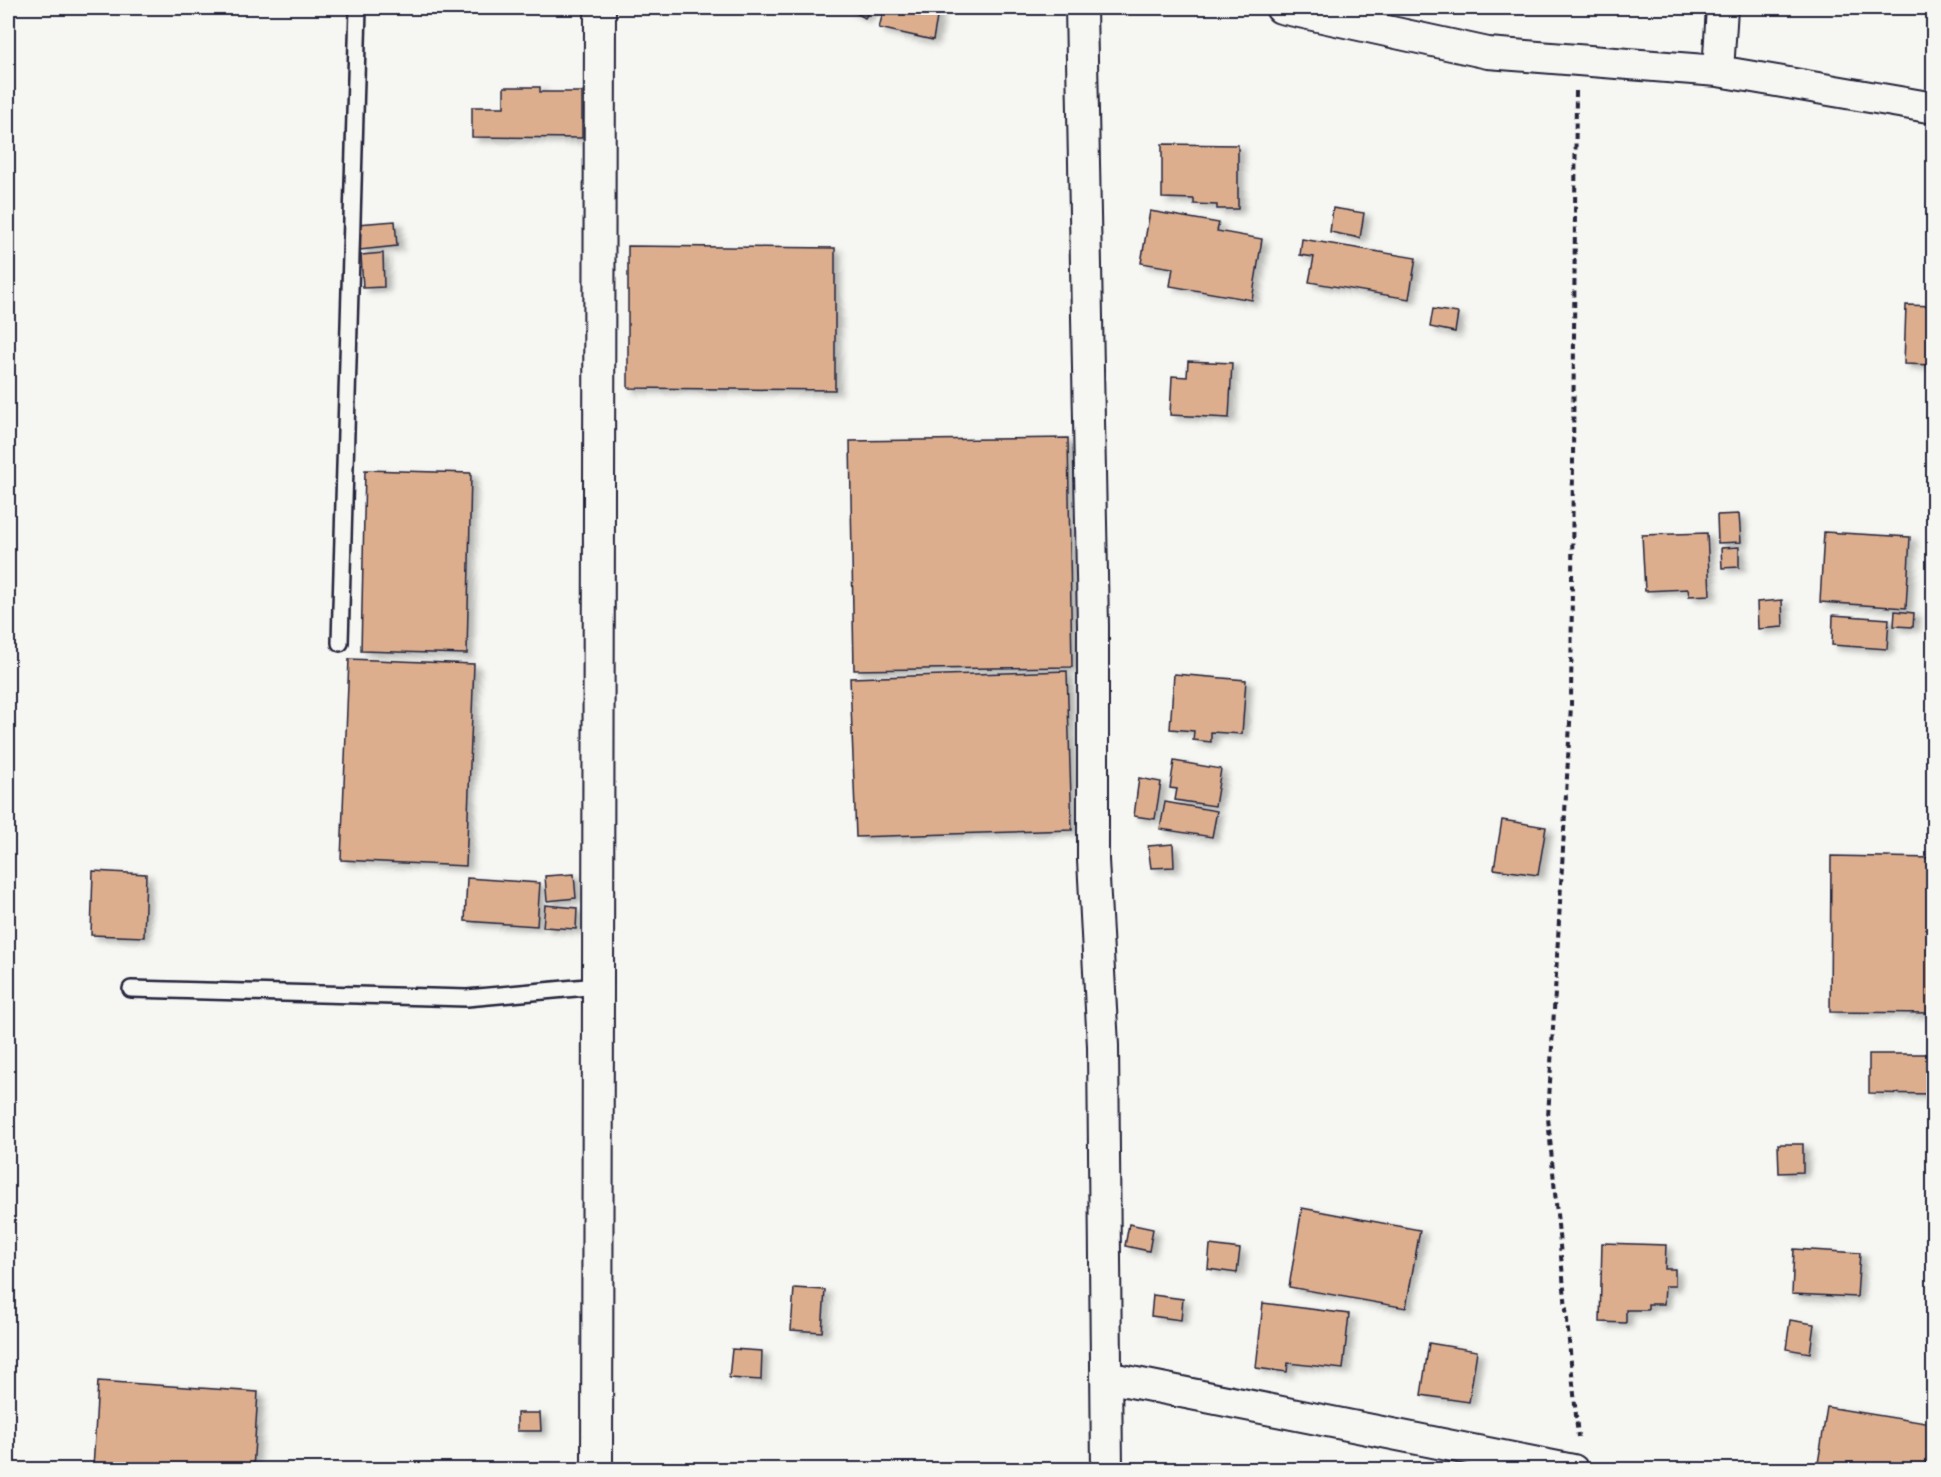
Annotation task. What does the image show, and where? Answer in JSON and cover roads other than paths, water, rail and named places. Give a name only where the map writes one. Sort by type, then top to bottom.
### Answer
[{"type":"street","points":[[597,1470],[600,8]]},
{"type":"street","points":[[1081,8],[1093,626],[1093,860],[1103,1046],[1107,1470]]},
{"type":"street","points":[[1281,8],[1488,53],[1718,71],[1934,108]]},
{"type":"street","points":[[1718,71],[1722,8]]},
{"type":"street","points":[[1106,1377],[1488,1462],[1576,1458]]},
{"type":"lane","points":[[340,643],[358,8]]},
{"type":"lane","points":[[131,989],[467,998],[598,986]]}]
